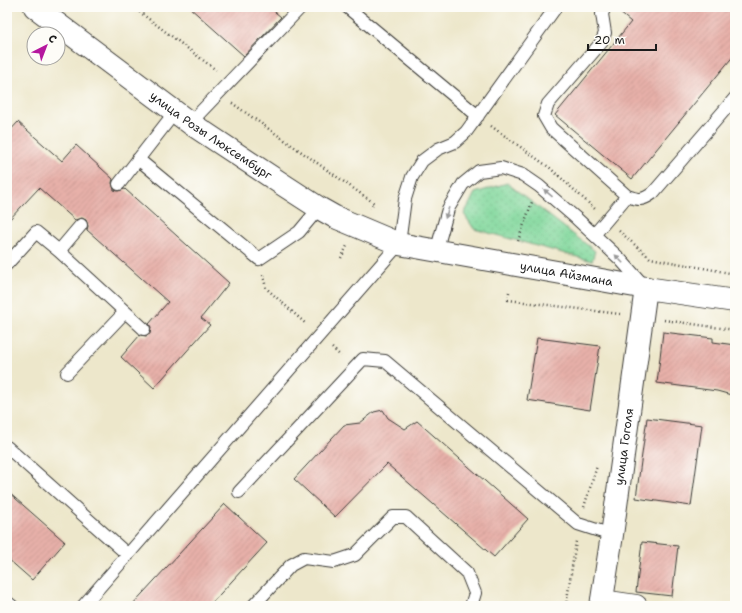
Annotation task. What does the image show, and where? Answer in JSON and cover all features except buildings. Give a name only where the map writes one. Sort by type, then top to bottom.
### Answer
[{"type":"street","name":"улица Розы Люксембург","points":[[35,7],[183,117],[319,208],[398,244]]},
{"type":"street","name":"улица Айзмана","points":[[398,244],[436,252],[646,288],[735,301]]},
{"type":"street","name":"улица Гоголя","points":[[601,603],[612,535],[646,288]]},
{"type":"street","points":[[601,603],[636,606]]},
{"type":"lane","points":[[119,184],[138,160],[183,117],[219,93],[301,7]]},
{"type":"lane","points":[[346,7],[478,116]]},
{"type":"lane","points":[[83,606],[398,244],[405,199],[412,177],[422,161],[438,149],[455,142],[466,132],[556,7]]},
{"type":"lane","points":[[605,7],[602,14],[605,33],[601,43],[548,104],[544,116],[551,128],[627,196],[637,199],[645,199],[653,193],[735,98]]},
{"type":"lane","points":[[138,160],[259,259],[299,232],[319,208]]},
{"type":"lane","points":[[436,252],[448,209],[463,184],[479,171],[501,168],[523,175],[539,186],[620,259],[646,288]]},
{"type":"lane","points":[[594,235],[627,196]]},
{"type":"lane","points":[[59,251],[81,225]]},
{"type":"lane","points":[[7,264],[36,232],[59,251],[144,329]]},
{"type":"lane","points":[[67,373],[125,312]]},
{"type":"lane","points":[[239,492],[363,359],[385,361],[578,524],[612,535]]},
{"type":"lane","points":[[7,447],[128,554]]},
{"type":"lane","points":[[253,606],[291,565],[304,558],[334,562],[355,556],[393,517],[406,517],[467,573],[474,593],[471,606]]},
{"type":"lane","points":[[7,602],[12,606]]},
{"type":"path","points":[[133,7],[231,81]]},
{"type":"path","points":[[219,93],[374,203],[358,227],[341,258]]},
{"type":"path","points":[[259,259],[266,288],[355,368]]},
{"type":"path","points":[[508,300],[509,292]]},
{"type":"path","points":[[566,606],[578,524],[597,466]]},
{"type":"green space","points":[[507,183],[595,251],[592,261],[474,229],[464,214],[475,193]]}]
